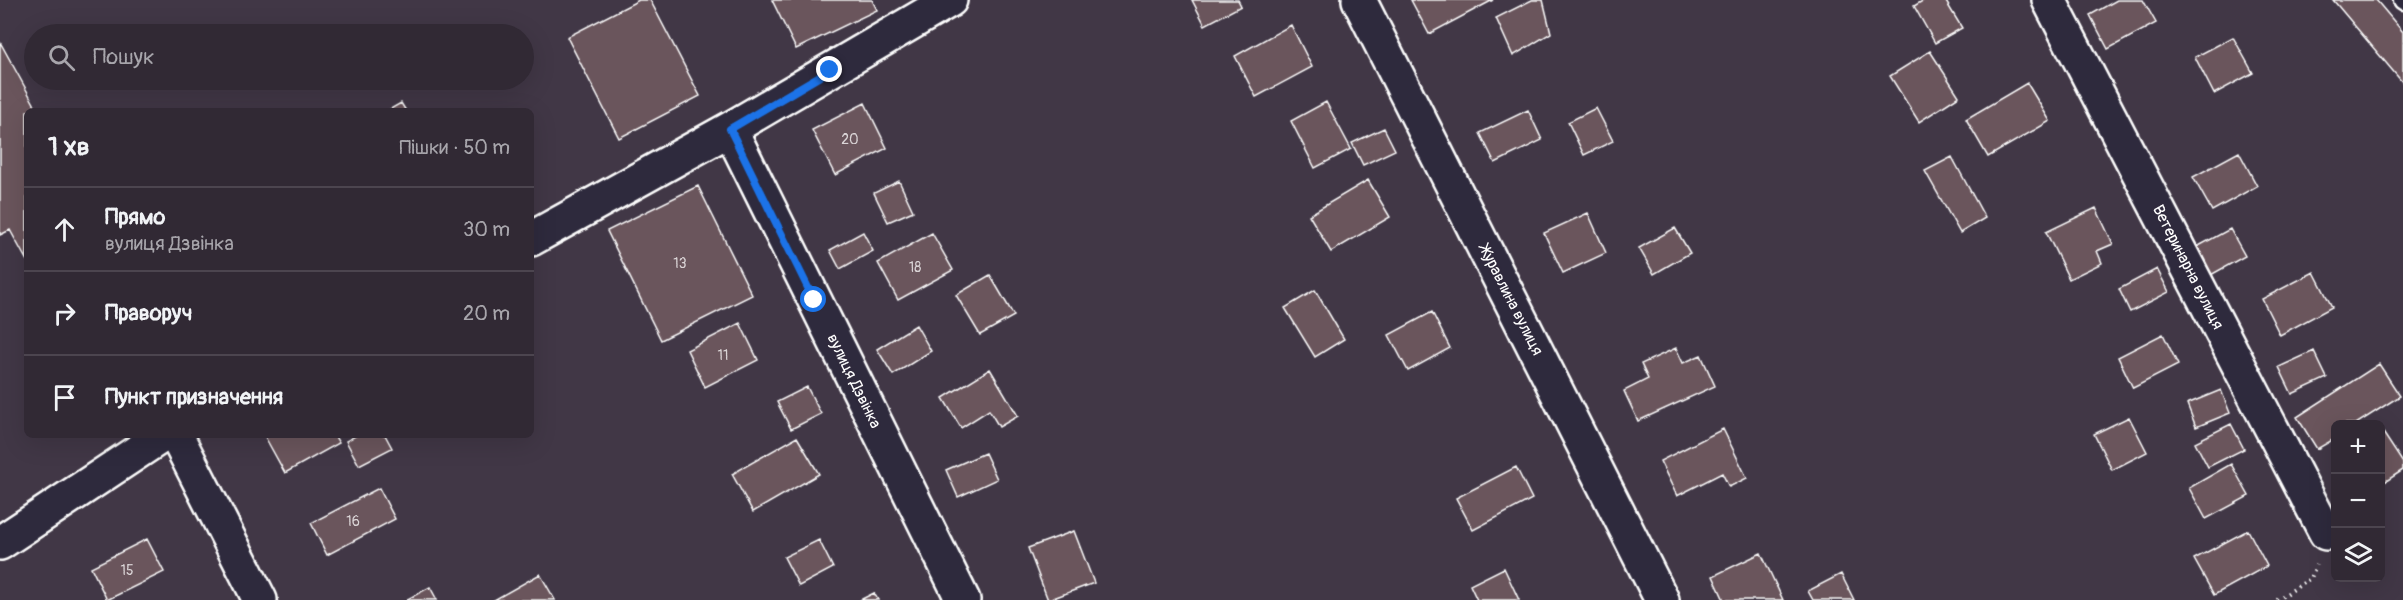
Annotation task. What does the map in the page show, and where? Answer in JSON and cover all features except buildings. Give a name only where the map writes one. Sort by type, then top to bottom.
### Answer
[{"type":"street","points":[[534,237],[730,129],[950,0]]},
{"type":"street","name":"Журавлина вулиця","points":[[1359,0],[1662,600]]},
{"type":"street","name":"Ветеринарна вулиця","points":[[2049,0],[2326,533]]},
{"type":"street","name":"вулиця Дзвінка","points":[[730,129],[963,600]]},
{"type":"street","points":[[0,543],[158,438]]},
{"type":"street","points":[[178,438],[260,600]]},
{"type":"path","points":[[2277,600],[2311,578],[2326,533]]},
{"type":"route","points":[[814,300],[730,129],[830,70]]}]
